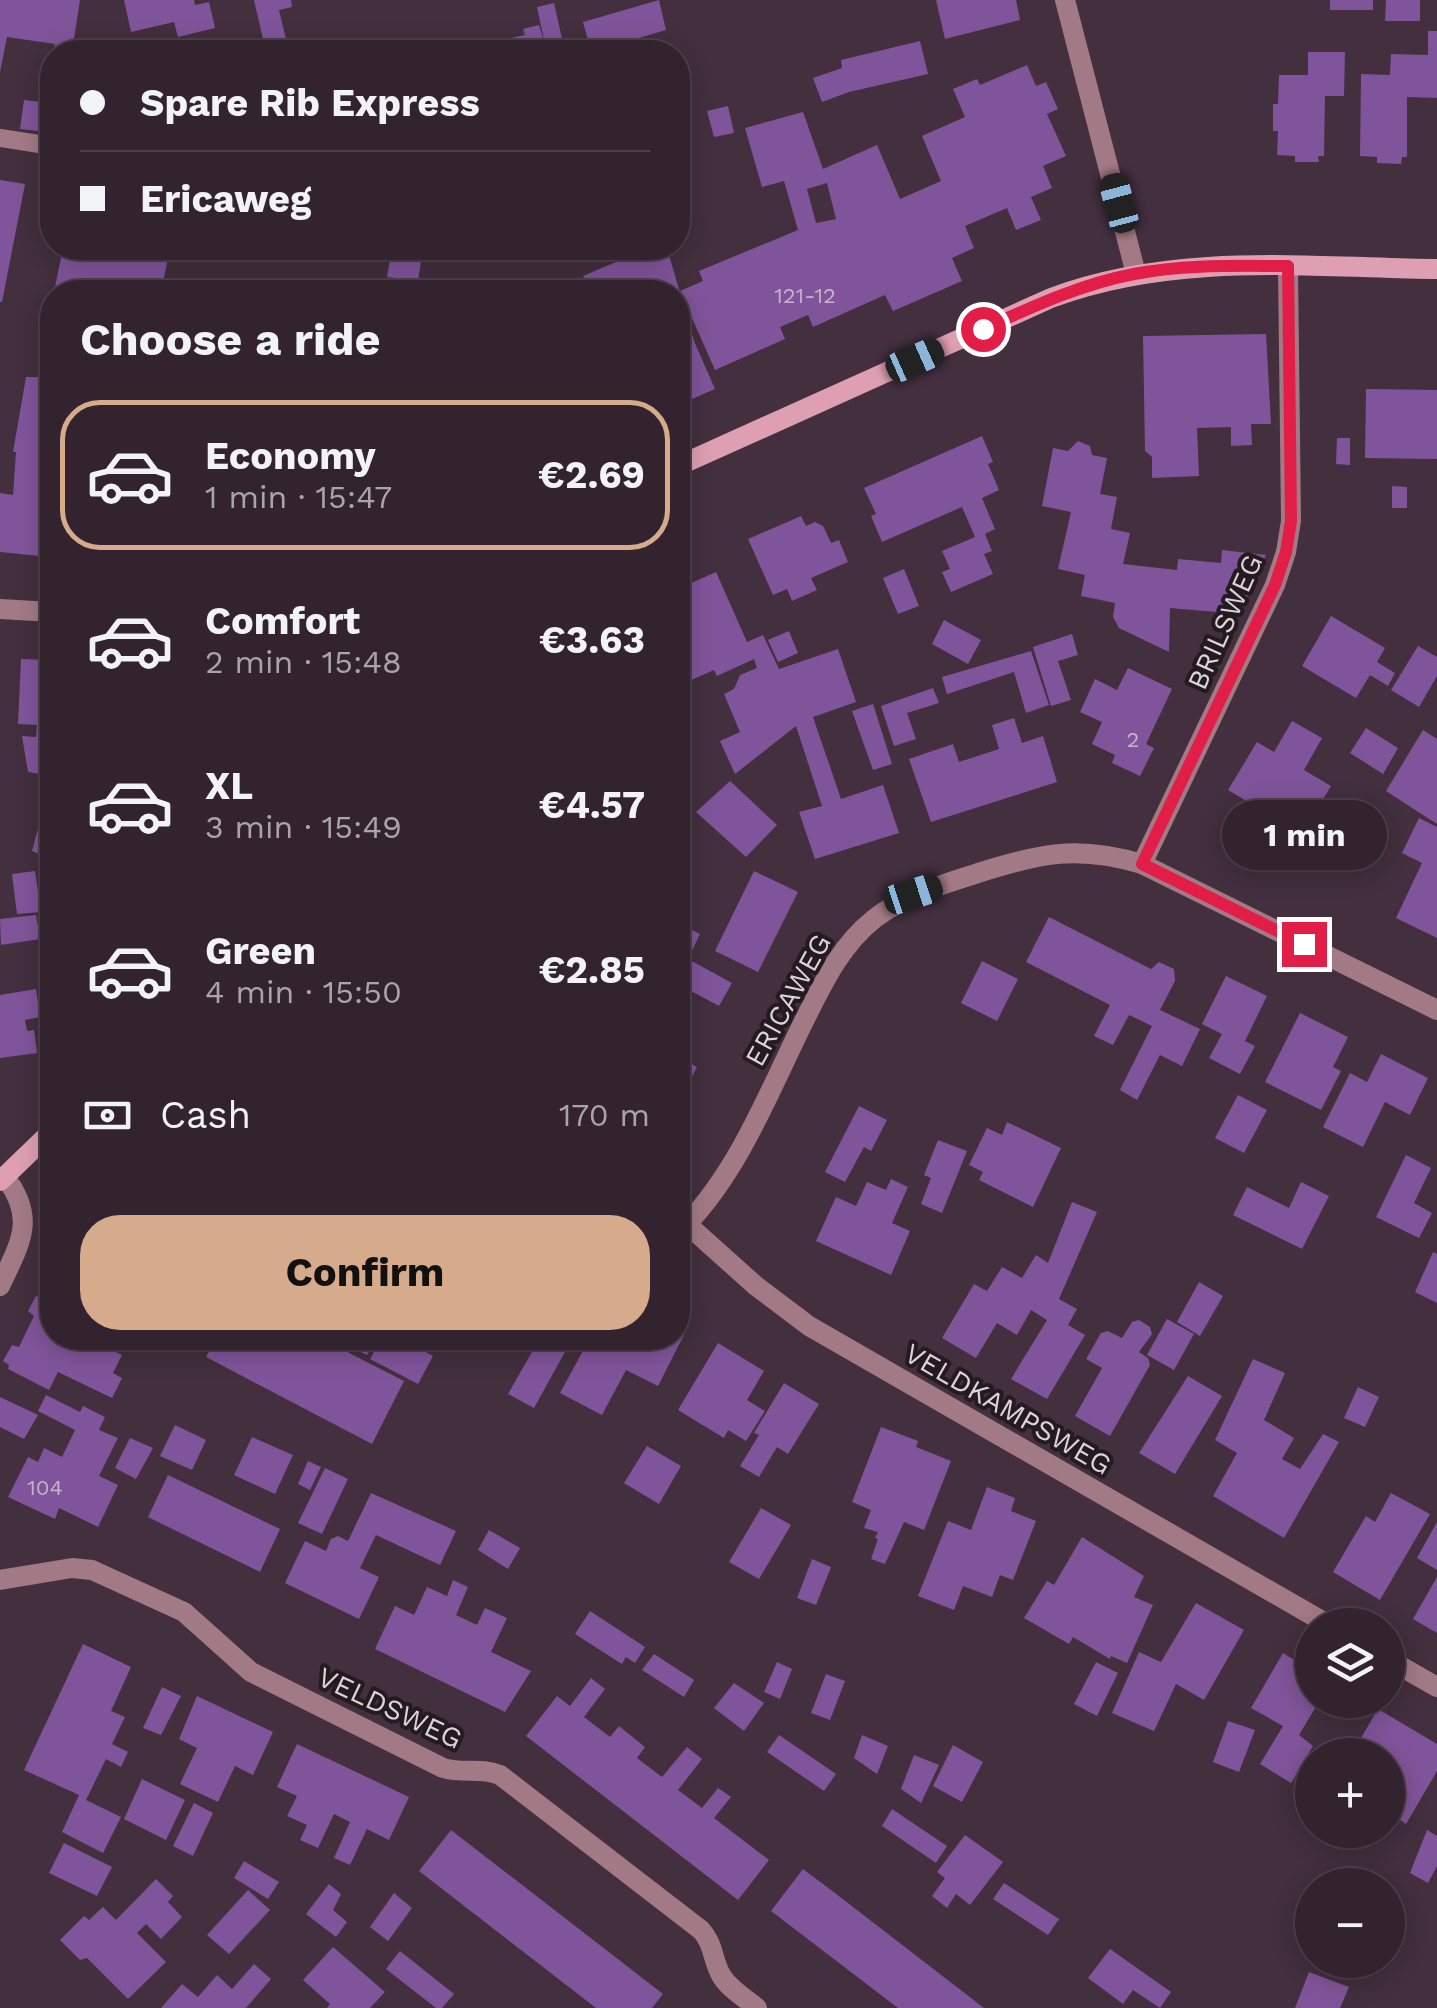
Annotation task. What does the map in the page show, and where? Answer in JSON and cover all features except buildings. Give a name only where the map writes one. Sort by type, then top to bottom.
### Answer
[{"type":"main road","points":[[690,461],[1050,298],[1136,274],[1186,268],[1288,266],[1437,269]]},
{"type":"main road","points":[[3,1179],[40,1148]]},
{"type":"street","points":[[1065,0],[1136,274]]},
{"type":"street","name":"BRILSWEG","points":[[1142,864],[1275,585],[1286,552],[1291,521],[1292,458],[1288,266]]},
{"type":"street","points":[[0,609],[40,611]]},
{"type":"street","name":"ERICAWEG","points":[[690,1212],[730,1170],[836,961],[874,920],[913,894],[1020,860],[1099,852],[1142,864],[1437,1010]]},
{"type":"street","points":[[0,1286],[24,1226],[24,1208],[3,1179]]},
{"type":"street","name":"VELDKAMPSWEG","points":[[690,1227],[756,1286],[818,1332],[1299,1608]]},
{"type":"street","name":"VELDSWEG","points":[[0,1580],[72,1568],[92,1570],[184,1612],[235,1660],[269,1680],[443,1768],[459,1772],[486,1770],[500,1775],[701,1930],[727,1983],[758,2008]]},
{"type":"street","points":[[1405,1669],[1437,1687]]},
{"type":"lane","points":[[0,138],[40,144]]},
{"type":"route","points":[[983,329],[1050,298],[1136,274],[1186,268],[1288,266],[1292,492],[1286,552],[1275,585],[1142,864],[1304,944]]}]
